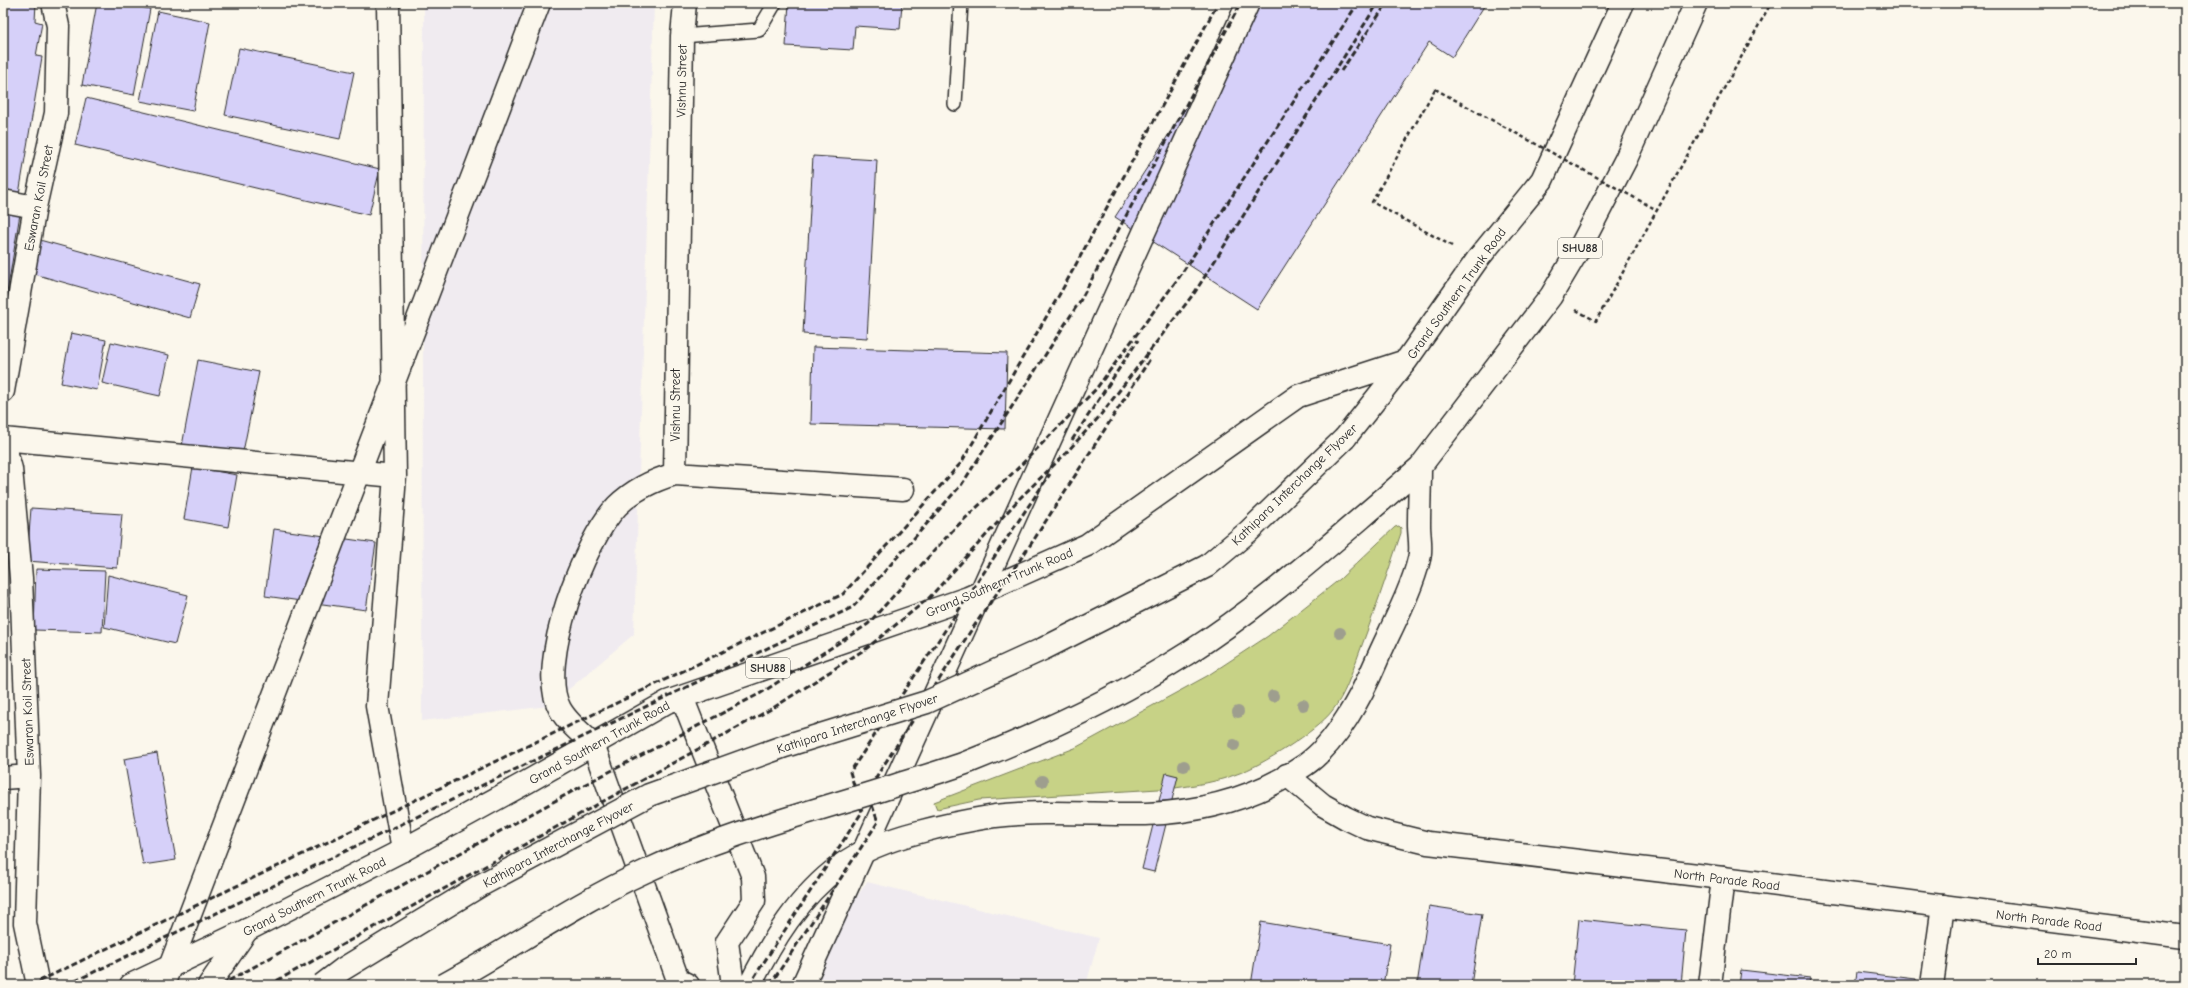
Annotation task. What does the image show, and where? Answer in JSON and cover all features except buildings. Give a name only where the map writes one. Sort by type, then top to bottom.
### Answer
[{"type":"street","name":"Eswaran Koil Street","points":[[3,392],[35,207],[56,113],[58,26],[53,3]]},
{"type":"street","points":[[388,3],[395,476],[377,706],[403,850]]},
{"type":"street","points":[[163,985],[539,3]]},
{"type":"street","name":"Vishnu Street","points":[[675,474],[682,36],[685,3]]},
{"type":"street","points":[[803,985],[1248,3]]},
{"type":"street","name":"Grand Southern Trunk Road","points":[[130,985],[247,930],[403,850],[667,702],[968,598],[1087,545],[1298,396],[1406,361],[1477,260],[1542,180],[1623,3]]},
{"type":"street","name":"SHU88","points":[[444,985],[497,956],[550,921],[645,872],[757,827],[965,763],[1042,732],[1119,693],[1188,653],[1237,620],[1287,581],[1420,467],[1551,296],[1583,242],[1626,159],[1696,3]]},
{"type":"street","points":[[3,201],[35,207]]},
{"type":"street","name":"Kathipara Interchange Flyover","points":[[322,985],[343,969],[481,885],[649,794],[785,746],[927,702],[1043,649],[1206,566],[1249,531],[1345,438],[1406,361]]},
{"type":"street","name":"Eswaran Koil Street","points":[[3,440],[21,578],[29,776],[25,923],[38,985]]},
{"type":"street","points":[[3,440],[395,476]]},
{"type":"street","points":[[750,985],[776,938],[790,917],[814,889],[840,866],[877,846],[903,836],[948,824],[997,816],[1146,814],[1194,809],[1236,800],[1267,786],[1307,764],[1336,734],[1360,698],[1411,582],[1420,558],[1420,467]]},
{"type":"street","points":[[680,983],[593,744],[559,708],[554,687],[554,664],[557,635],[563,615],[583,564],[599,530],[618,506],[653,481],[675,474],[903,489]]},
{"type":"street","points":[[682,697],[753,877],[754,901],[727,942],[733,985]]},
{"type":"street","name":"North Parade Road","points":[[1287,775],[1323,805],[1346,818],[1367,828],[1428,843],[1723,878],[2185,937]]},
{"type":"street","points":[[3,778],[29,776]]},
{"type":"street","points":[[1710,985],[1723,878]]},
{"type":"street","points":[[1932,985],[1943,906]]},
{"type":"street","points":[[210,985],[247,930]]},
{"type":"lane","points":[[682,36],[758,30],[775,3]]},
{"type":"lane","points":[[955,104],[962,3]]},
{"type":"path","points":[[1596,320],[1771,3]]},
{"type":"path","points":[[1477,260],[1372,202],[1435,89],[1657,210]]},
{"type":"shaded area","points":[[424,3],[654,3],[634,634],[549,706],[422,721]]},
{"type":"shaded area","points":[[867,882],[1099,938],[1086,985],[796,985]]},
{"type":"green space","points":[[1399,526],[1401,528],[1401,533],[1375,611],[1341,698],[1325,719],[1302,738],[1274,756],[1260,764],[1229,777],[1191,786],[979,800],[937,809],[934,802],[1075,748],[1207,676],[1268,636],[1340,579],[1395,527]]},
{"type":"railway","points":[[31,985],[843,594],[961,463],[1062,290],[1218,3]]},
{"type":"railway","points":[[67,985],[853,607],[962,484],[1080,301],[1241,3]]},
{"type":"railway","points":[[221,985],[582,786],[761,693],[868,624],[952,531],[1016,470],[1096,389],[1180,276],[1358,3]]},
{"type":"railway","points":[[269,985],[773,708],[867,648],[929,598],[1019,499],[1065,454],[1099,417],[1195,292],[1378,3]]},
{"type":"railway","points":[[1341,71],[1387,3]]},
{"type":"railway","points":[[1072,440],[1138,340]]},
{"type":"railway","points":[[770,985],[878,822],[867,791],[970,632],[1033,541],[1150,359]]},
{"type":"railway","points":[[749,985],[862,812],[850,772],[1050,474]]}]
